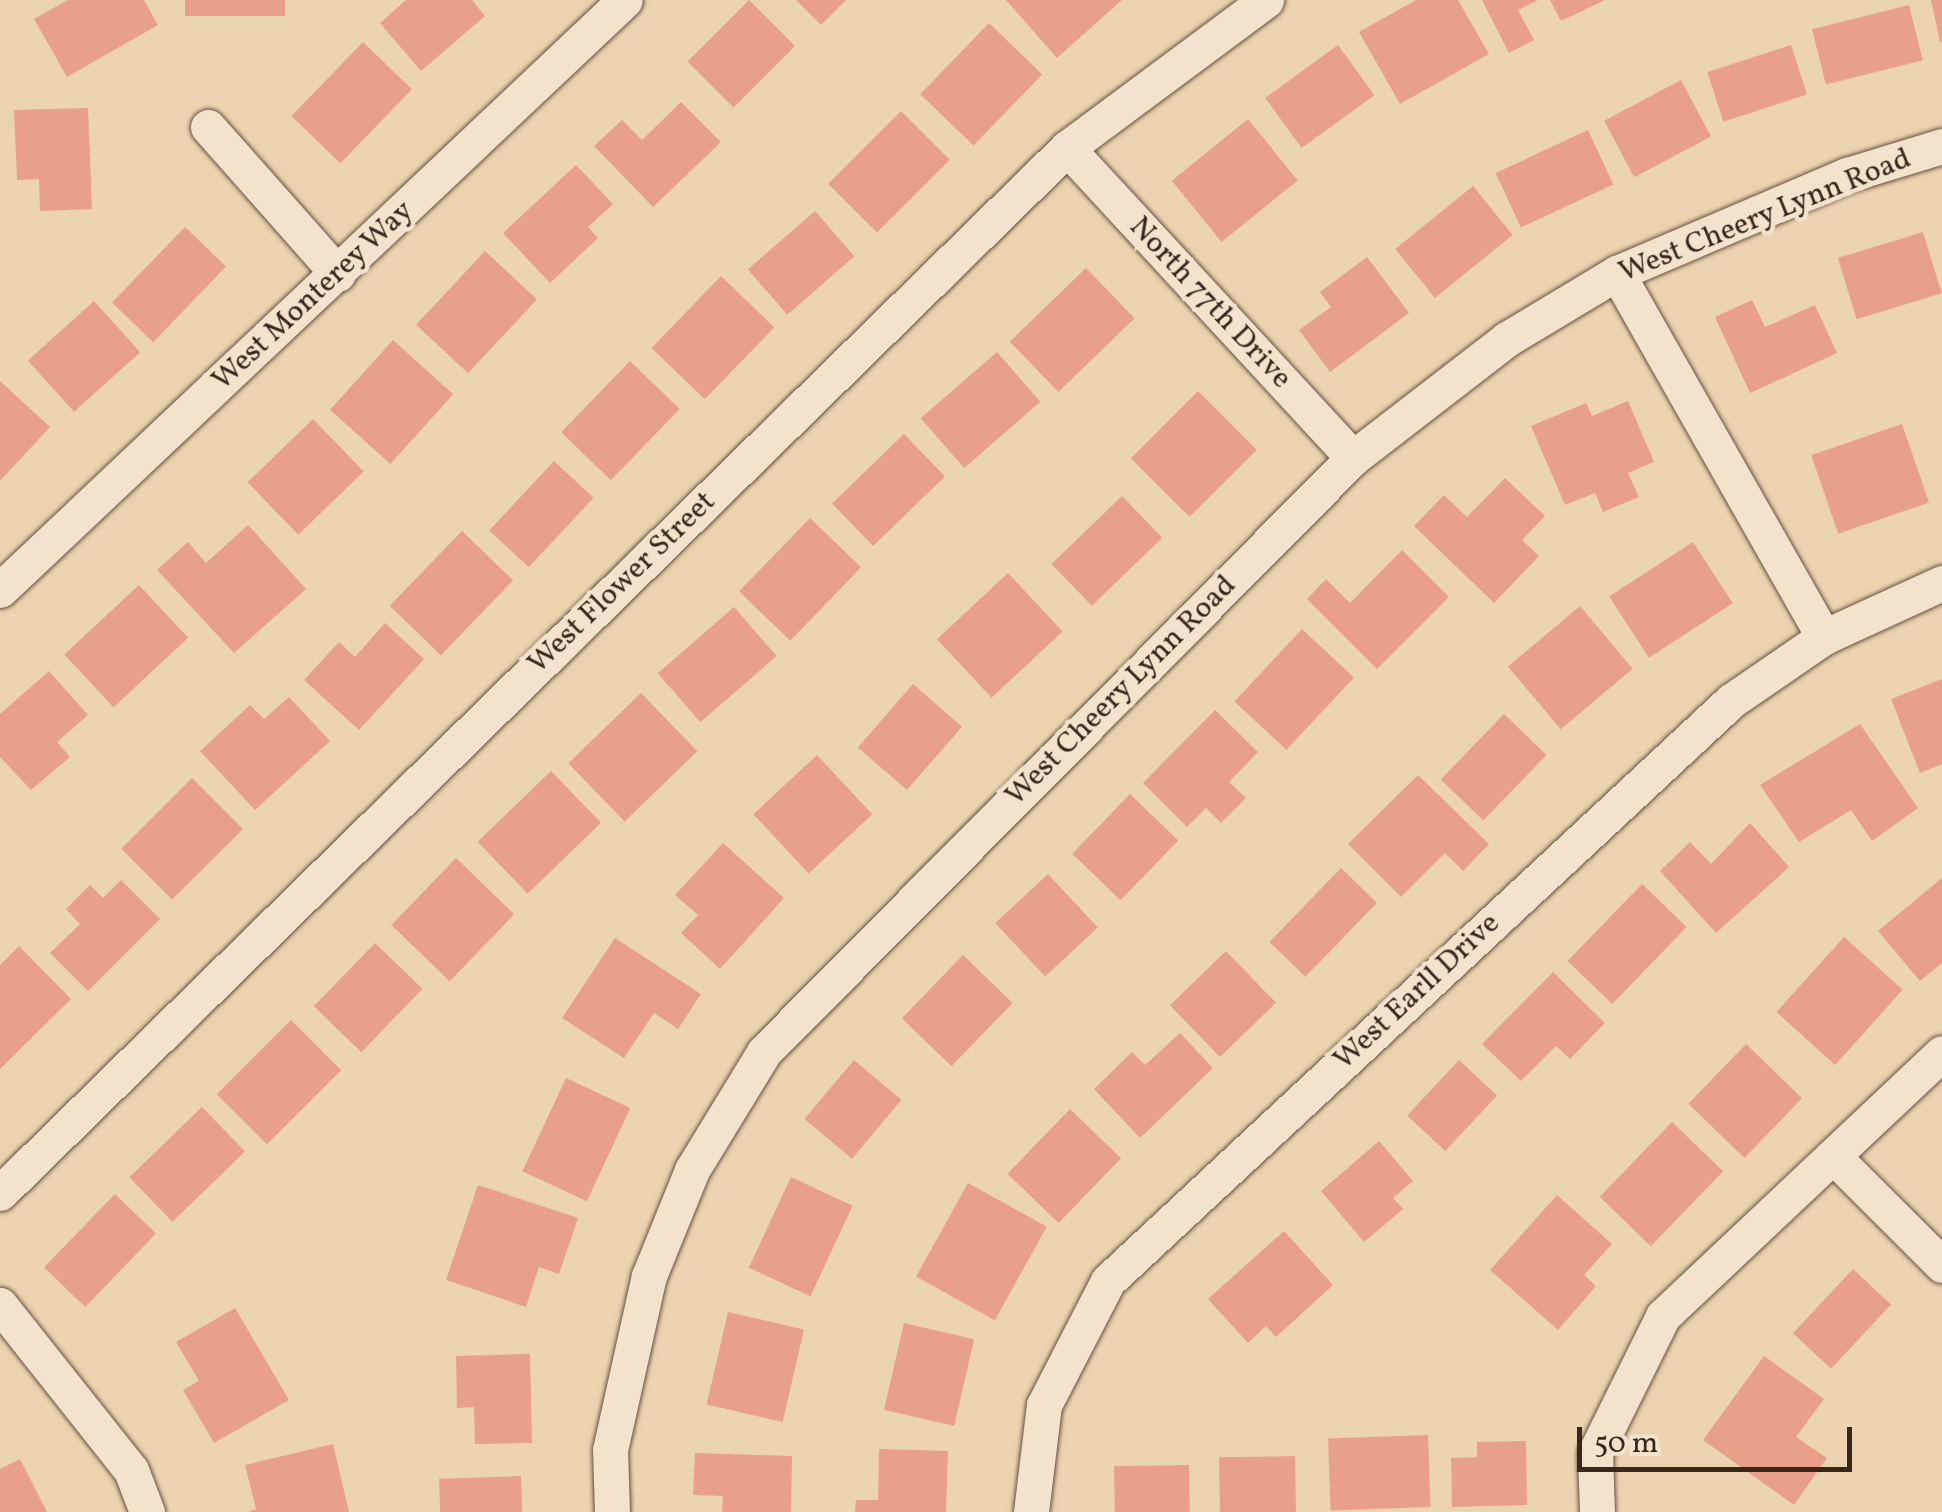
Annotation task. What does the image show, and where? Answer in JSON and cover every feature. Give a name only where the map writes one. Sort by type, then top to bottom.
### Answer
[{"type":"street","name":"West Monterey Way","points":[[0,590],[625,0]]},
{"type":"street","name":"West Flower Street","points":[[0,1193],[1067,148],[1266,0]]},
{"type":"street","points":[[208,127],[338,274]]},
{"type":"street","name":"West Cheery Lynn Road","points":[[612,1512],[610,1450],[649,1276],[692,1170],[764,1052],[1353,458],[1507,339],[1617,273],[1942,146]]},
{"type":"street","name":"North 77th Drive","points":[[1067,148],[1353,458]]},
{"type":"street","points":[[1617,273],[1824,637]]},
{"type":"street","name":"West Earll Drive","points":[[1031,1512],[1044,1405],[1108,1281],[1731,701],[1824,637],[1942,583]]},
{"type":"street","points":[[1597,1512],[1595,1453],[1663,1316],[1836,1159],[1942,1053]]},
{"type":"street","points":[[1836,1159],[1942,1264]]},
{"type":"street","points":[[0,1306],[131,1470],[147,1512]]},
{"type":"building","points":[[68,0],[144,0],[158,25],[67,77],[34,19]]},
{"type":"building","points":[[185,0],[285,0],[285,16],[185,16]]},
{"type":"building","points":[[406,0],[472,0],[485,16],[421,71],[380,23]]},
{"type":"building","points":[[749,0],[795,46],[733,107],[687,62]]},
{"type":"building","points":[[796,0],[846,0],[821,25]]},
{"type":"building","points":[[1006,0],[1122,0],[1057,58]]},
{"type":"building","points":[[1416,0],[1458,0],[1489,54],[1400,104],[1359,32]]},
{"type":"building","points":[[1482,0],[1538,0],[1518,10],[1534,40],[1509,53]]},
{"type":"building","points":[[1550,0],[1605,0],[1561,21]]},
{"type":"building","points":[[1931,0],[1942,0],[1942,42],[1940,42]]},
{"type":"building","points":[[1909,5],[1923,60],[1826,84],[1812,29]]},
{"type":"building","points":[[989,23],[1042,74],[973,146],[920,94]]},
{"type":"building","points":[[363,42],[412,89],[340,163],[291,116]]},
{"type":"building","points":[[1338,45],[1374,95],[1302,148],[1265,98]]},
{"type":"building","points":[[1791,45],[1807,94],[1723,122],[1707,72]]},
{"type":"building","points":[[1681,80],[1711,137],[1634,177],[1604,121]]},
{"type":"building","points":[[681,102],[721,142],[653,207],[594,146],[622,120],[642,140]]},
{"type":"building","points":[[88,108],[92,209],[40,211],[39,179],[17,180],[14,110]]},
{"type":"building","points":[[901,111],[950,160],[877,233],[828,184]]},
{"type":"building","points":[[1248,119],[1298,180],[1222,242],[1172,181]]},
{"type":"building","points":[[1588,130],[1613,184],[1521,227],[1496,173]]},
{"type":"building","points":[[576,165],[613,204],[588,227],[598,238],[550,283],[503,233]]},
{"type":"building","points":[[1473,186],[1513,235],[1435,298],[1395,249]]},
{"type":"building","points":[[815,211],[854,256],[787,315],[748,269]]},
{"type":"building","points":[[185,227],[226,267],[153,342],[112,303]]},
{"type":"building","points":[[1923,232],[1942,293],[1857,319],[1838,258]]},
{"type":"building","points":[[485,251],[537,299],[468,373],[416,325]]},
{"type":"building","points":[[1367,257],[1409,313],[1330,372],[1299,330],[1331,307],[1320,292]]},
{"type":"building","points":[[1086,268],[1135,318],[1058,392],[1010,342]]},
{"type":"building","points":[[721,276],[774,327],[705,399],[652,348]]},
{"type":"building","points":[[1752,300],[1765,327],[1815,305],[1837,353],[1750,393],[1715,317]]},
{"type":"building","points":[[94,301],[140,352],[74,412],[28,361]]},
{"type":"building","points":[[393,340],[453,394],[390,464],[330,410]]},
{"type":"building","points":[[997,352],[1040,402],[964,468],[921,418]]},
{"type":"building","points":[[630,361],[680,409],[611,480],[561,432]]},
{"type":"building","points":[[0,381],[50,427],[0,481]]},
{"type":"building","points":[[1198,391],[1257,450],[1190,517],[1131,458]]},
{"type":"building","points":[[1628,401],[1654,462],[1628,473],[1639,497],[1603,512],[1595,493],[1565,505],[1531,426],[1586,403],[1592,416]]},
{"type":"building","points":[[313,419],[364,472],[298,535],[248,482]]},
{"type":"building","points":[[1902,424],[1929,502],[1838,534],[1811,455]]},
{"type":"building","points":[[904,434],[945,476],[873,546],[832,503]]},
{"type":"building","points":[[554,461],[593,498],[529,567],[489,530]]},
{"type":"building","points":[[1505,478],[1545,516],[1522,540],[1539,556],[1494,603],[1414,526],[1444,495],[1467,517]]},
{"type":"building","points":[[1122,496],[1162,538],[1092,606],[1052,564]]},
{"type":"building","points":[[810,518],[861,567],[790,641],[739,591]]},
{"type":"building","points":[[248,525],[306,589],[234,653],[157,570],[188,542],[206,563]]},
{"type":"building","points":[[462,531],[513,580],[441,655],[390,606]]},
{"type":"building","points":[[1693,542],[1733,603],[1649,658],[1609,596]]},
{"type":"building","points":[[1402,550],[1449,597],[1377,669],[1307,599],[1326,579],[1350,603]]},
{"type":"building","points":[[1008,573],[1063,632],[992,698],[937,639]]},
{"type":"building","points":[[139,585],[188,638],[114,707],[64,655]]},
{"type":"building","points":[[1580,606],[1633,669],[1561,729],[1508,666]]},
{"type":"building","points":[[734,607],[777,656],[700,722],[658,673]]},
{"type":"building","points":[[385,623],[424,659],[359,730],[304,680],[339,642],[355,657]]},
{"type":"building","points":[[1302,629],[1354,677],[1286,750],[1234,701]]},
{"type":"building","points":[[49,671],[88,715],[57,742],[70,757],[31,790],[0,757],[0,714]]},
{"type":"building","points":[[1942,679],[1942,764],[1920,773],[1891,699]]},
{"type":"building","points":[[913,684],[962,727],[907,790],[858,747]]},
{"type":"building","points":[[641,693],[697,751],[625,821],[568,763]]},
{"type":"building","points":[[289,697],[330,741],[255,810],[200,751],[250,705],[264,719]]},
{"type":"building","points":[[1215,710],[1258,752],[1229,782],[1246,798],[1221,823],[1206,808],[1187,827],[1143,783]]},
{"type":"building","points":[[1504,714],[1546,755],[1483,820],[1441,779]]},
{"type":"building","points":[[1860,724],[1918,808],[1872,841],[1851,810],[1799,842],[1760,785]]},
{"type":"building","points":[[817,755],[872,814],[809,874],[753,814]]},
{"type":"building","points":[[551,771],[601,823],[528,894],[478,842]]},
{"type":"building","points":[[1418,775],[1489,844],[1463,871],[1445,853],[1401,897],[1348,844]]},
{"type":"building","points":[[192,778],[243,829],[172,900],[121,849]]},
{"type":"building","points":[[1130,794],[1178,841],[1121,900],[1072,854]]},
{"type":"building","points":[[1750,823],[1789,867],[1716,933],[1660,871],[1690,842],[1711,864]]},
{"type":"building","points":[[723,843],[784,898],[720,969],[681,933],[698,915],[675,895]]},
{"type":"building","points":[[456,858],[514,914],[450,981],[391,925]]},
{"type":"building","points":[[1341,868],[1377,903],[1305,977],[1269,942]]},
{"type":"building","points":[[1048,874],[1098,927],[1045,976],[995,923]]},
{"type":"building","points":[[1942,878],[1942,963],[1920,981],[1878,931]]},
{"type":"building","points":[[121,880],[160,919],[88,991],[50,953],[80,924],[66,909],[90,885],[103,898]]},
{"type":"building","points":[[1642,884],[1687,927],[1612,1004],[1568,961]]},
{"type":"building","points":[[1844,937],[1903,990],[1835,1065],[1776,1012]]},
{"type":"building","points":[[615,938],[701,994],[678,1029],[654,1013],[624,1058],[562,1018]]},
{"type":"building","points":[[375,943],[422,989],[361,1052],[314,1006]]},
{"type":"building","points":[[19,946],[71,999],[0,1069],[0,965]]},
{"type":"building","points":[[1226,951],[1276,1003],[1220,1057],[1170,1005]]},
{"type":"building","points":[[963,955],[1013,1003],[952,1066],[902,1018]]},
{"type":"building","points":[[1553,972],[1605,1023],[1570,1059],[1556,1046],[1521,1081],[1482,1044]]},
{"type":"building","points":[[291,1020],[341,1070],[267,1144],[217,1094]]},
{"type":"building","points":[[1180,1033],[1213,1068],[1140,1138],[1094,1089],[1132,1052],[1145,1065]]},
{"type":"building","points":[[1746,1044],[1802,1098],[1744,1158],[1688,1104]]},
{"type":"building","points":[[854,1060],[901,1100],[852,1159],[805,1119]]},
{"type":"building","points":[[1459,1060],[1497,1095],[1445,1151],[1407,1116]]},
{"type":"building","points":[[566,1078],[630,1108],[587,1201],[522,1171]]},
{"type":"building","points":[[202,1107],[245,1152],[172,1222],[129,1177]]},
{"type":"building","points":[[1070,1109],[1121,1158],[1059,1223],[1007,1174]]},
{"type":"building","points":[[1672,1122],[1723,1171],[1651,1246],[1600,1197]]},
{"type":"building","points":[[1379,1141],[1413,1181],[1393,1198],[1403,1209],[1364,1242],[1321,1191]]},
{"type":"building","points":[[791,1177],[853,1206],[810,1296],[749,1268]]},
{"type":"building","points":[[968,1183],[1047,1227],[995,1320],[916,1277]]},
{"type":"building","points":[[478,1185],[578,1218],[559,1274],[539,1267],[526,1307],[446,1280]]},
{"type":"building","points":[[115,1194],[156,1234],[85,1307],[44,1267]]},
{"type":"building","points":[[1557,1195],[1612,1244],[1584,1275],[1596,1286],[1558,1330],[1490,1270]]},
{"type":"building","points":[[1284,1231],[1333,1285],[1276,1337],[1266,1326],[1248,1343],[1208,1299]]},
{"type":"building","points":[[1853,1269],[1891,1304],[1831,1369],[1793,1333]]},
{"type":"building","points":[[235,1308],[289,1400],[214,1443],[183,1390],[199,1381],[176,1342]]},
{"type":"building","points":[[728,1312],[804,1330],[783,1422],[707,1405]]},
{"type":"building","points":[[904,1323],[974,1339],[954,1426],[884,1410]]},
{"type":"building","points":[[530,1354],[532,1443],[475,1444],[474,1407],[457,1408],[456,1356]]},
{"type":"building","points":[[1764,1356],[1824,1399],[1796,1437],[1827,1458],[1794,1505],[1703,1440]]},
{"type":"building","points":[[1428,1435],[1431,1507],[1331,1510],[1328,1438]]},
{"type":"building","points":[[1526,1441],[1527,1505],[1452,1507],[1451,1458],[1477,1457],[1477,1442]]},
{"type":"building","points":[[333,1444],[349,1512],[248,1512],[256,1509],[245,1465]]},
{"type":"building","points":[[879,1449],[948,1451],[946,1512],[855,1512],[856,1500],[878,1500]]},
{"type":"building","points":[[695,1453],[792,1456],[791,1512],[722,1512],[723,1496],[693,1495]]},
{"type":"building","points":[[1295,1456],[1296,1512],[1220,1512],[1219,1457]]},
{"type":"building","points":[[20,1459],[47,1512],[0,1512],[0,1469]]},
{"type":"building","points":[[1189,1465],[1190,1512],[1115,1512],[1114,1466]]},
{"type":"building","points":[[521,1476],[522,1512],[440,1512],[439,1479]]}]
